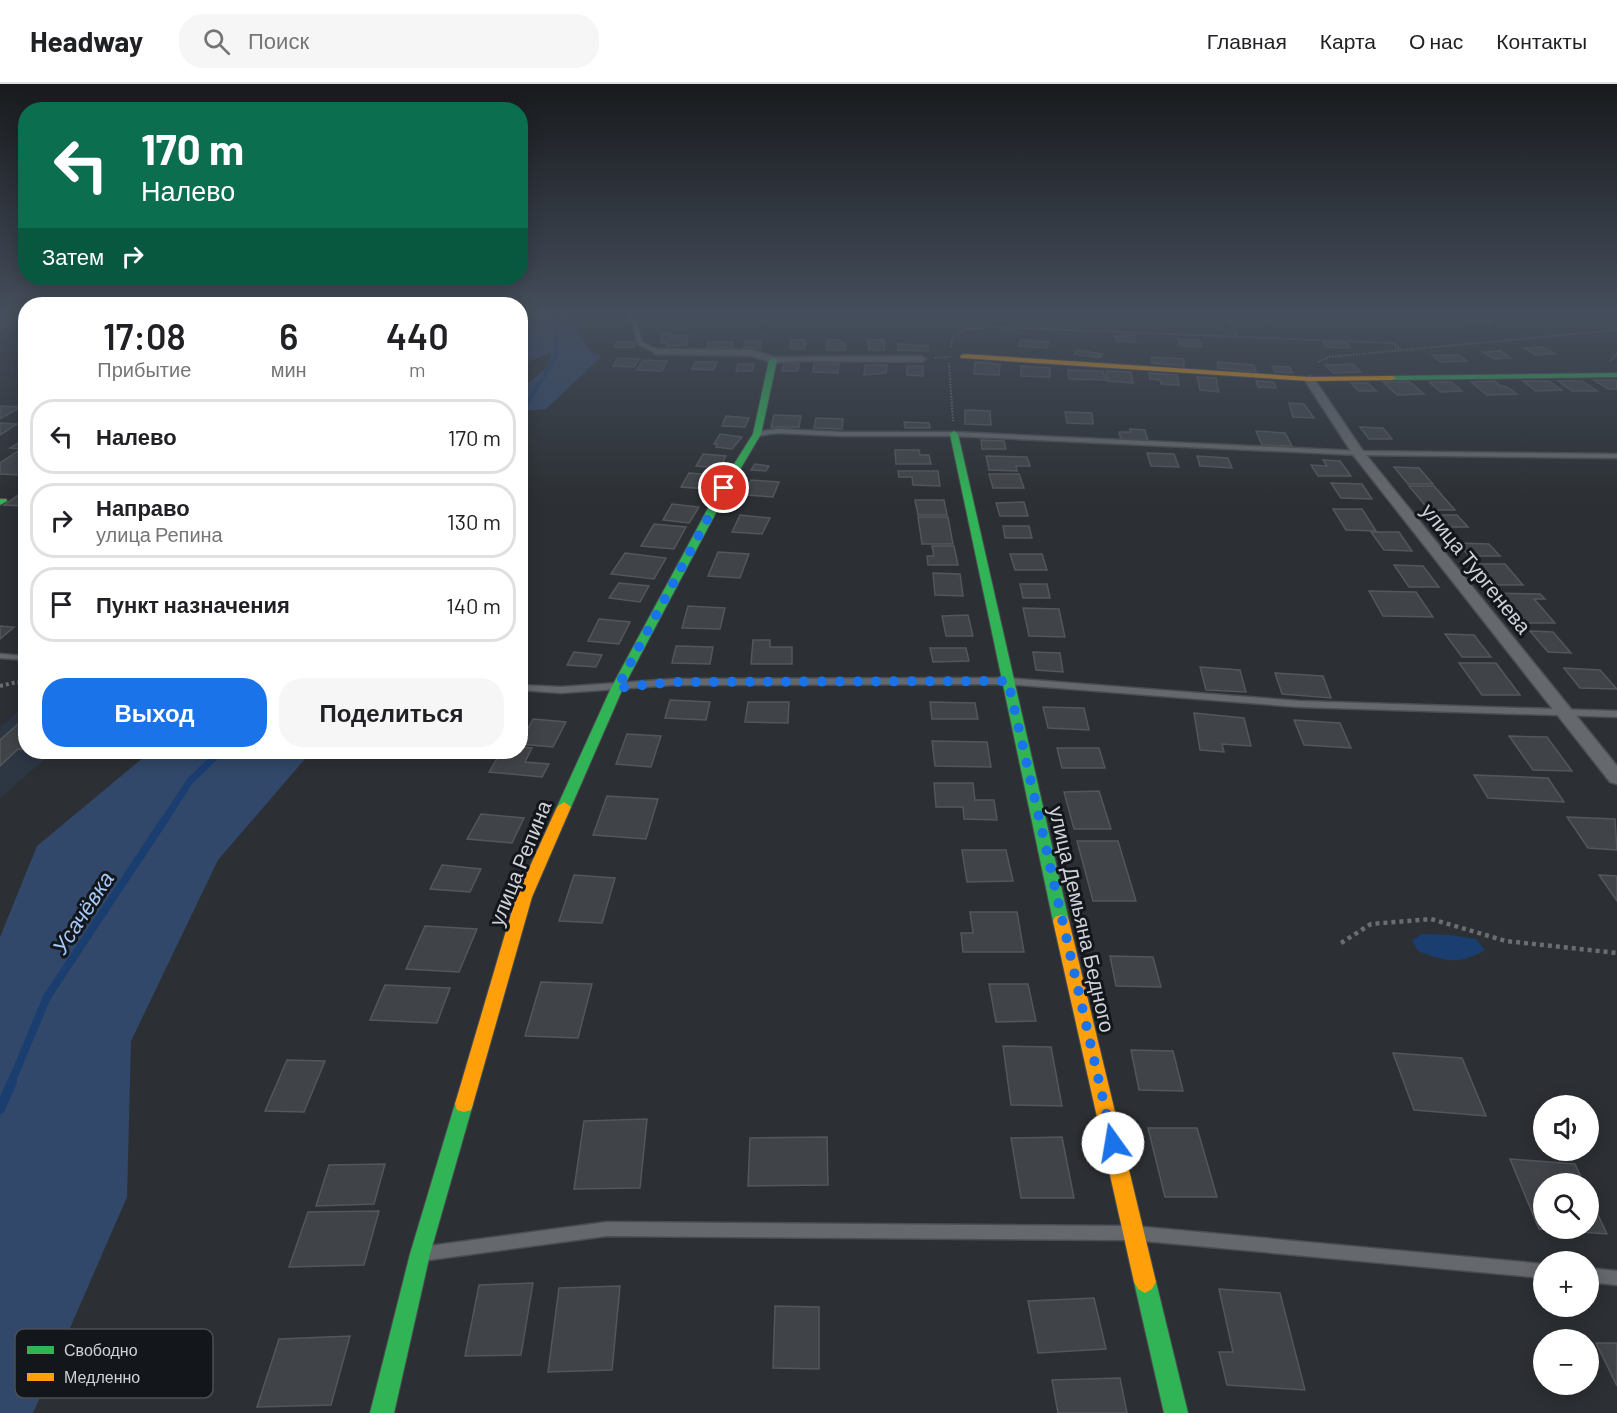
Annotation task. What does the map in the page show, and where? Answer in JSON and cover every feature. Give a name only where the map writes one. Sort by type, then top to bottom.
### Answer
[{"type":"street","name":"улица Репина","points":[[382,1413],[420,1254],[524,897],[617,688],[724,488],[757,434],[769,377]]},
{"type":"street","points":[[1279,377],[1309,379],[1461,377]]},
{"type":"street","name":"улица Тургенева","points":[[1309,379],[1358,453],[1617,778]]},
{"type":"street","name":"улица Демьяна Бедного","points":[[954,434],[1008,681],[1176,1413]]},
{"type":"lane","points":[[757,434],[777,431],[842,434],[954,434],[1358,453],[1617,456]]},
{"type":"lane","points":[[0,656],[18,657]]},
{"type":"lane","points":[[528,688],[561,690],[617,688],[673,682],[1008,681],[1299,704],[1617,714]]},
{"type":"lane","points":[[420,1254],[607,1229],[1134,1233],[1533,1270]]},
{"type":"lane","points":[[1599,1276],[1617,1278]]},
{"type":"path","points":[[950,377],[954,434]]},
{"type":"path","points":[[0,686],[18,682]]},
{"type":"path","points":[[1341,943],[1371,924],[1431,919],[1506,941],[1617,953]]},
{"type":"shaded area","points":[[535,377],[580,377],[546,409],[528,410],[528,383]]},
{"type":"shaded area","points":[[18,712],[18,759],[45,759],[0,798],[0,727]]},
{"type":"shaded area","points":[[142,759],[305,759],[218,860],[131,1041],[127,1197],[70,1329],[15,1329],[15,1398],[40,1398],[33,1413],[0,1413],[0,937],[37,846]]},
{"type":"shaded area","points":[[1422,934],[1476,939],[1485,950],[1460,960],[1437,958],[1418,951],[1412,940]]},
{"type":"building","points":[[1069,377],[1104,377],[1105,380],[1069,379]]},
{"type":"building","points":[[1107,377],[1132,377],[1133,383],[1107,381]]},
{"type":"building","points":[[1150,377],[1177,377],[1179,385],[1161,384],[1160,380],[1150,379]]},
{"type":"building","points":[[1197,377],[1216,378],[1219,392],[1200,390]]},
{"type":"building","points":[[1594,380],[1616,380],[1617,389],[1608,389]]},
{"type":"building","points":[[1256,381],[1274,382],[1276,388],[1258,387]]},
{"type":"building","points":[[1495,381],[1517,394],[1487,395],[1471,382]]},
{"type":"building","points":[[1523,381],[1549,381],[1562,390],[1536,391]]},
{"type":"building","points":[[1558,381],[1582,381],[1597,391],[1572,391]]},
{"type":"building","points":[[1383,382],[1410,382],[1424,394],[1397,395]]},
{"type":"building","points":[[1429,382],[1451,382],[1462,391],[1441,392]]},
{"type":"building","points":[[1351,383],[1368,383],[1376,391],[1359,391]]},
{"type":"building","points":[[1289,403],[1304,404],[1314,418],[1293,417]]},
{"type":"building","points":[[0,406],[18,407],[18,409],[0,419]]},
{"type":"building","points":[[965,410],[990,411],[991,425],[965,424]]},
{"type":"building","points":[[1065,412],[1092,413],[1093,424],[1067,423]]},
{"type":"building","points":[[774,415],[801,416],[799,427],[771,427]]},
{"type":"building","points":[[726,416],[749,418],[745,427],[722,426]]},
{"type":"building","points":[[816,418],[843,419],[842,429],[814,428]]},
{"type":"building","points":[[904,422],[929,423],[930,428],[905,428]]},
{"type":"building","points":[[0,423],[17,424],[0,435]]},
{"type":"building","points":[[1360,427],[1383,428],[1392,439],[1369,439]]},
{"type":"building","points":[[1130,429],[1145,430],[1148,441],[1121,440],[1119,432],[1131,432]]},
{"type":"building","points":[[1256,431],[1285,433],[1292,446],[1262,445]]},
{"type":"building","points":[[720,434],[742,437],[732,449],[716,447],[717,444],[714,444]]},
{"type":"building","points":[[981,440],[1004,441],[1006,449],[982,449]]},
{"type":"building","points":[[18,443],[18,449],[10,448]]},
{"type":"building","points":[[895,450],[919,450],[920,455],[929,455],[931,464],[896,464]]},
{"type":"building","points":[[18,451],[18,475],[0,474],[0,463]]},
{"type":"building","points":[[1147,453],[1174,454],[1179,467],[1151,466]]},
{"type":"building","points":[[703,454],[726,456],[720,468],[696,466]]},
{"type":"building","points":[[986,456],[1027,457],[1030,466],[1016,466],[1017,471],[989,470]]},
{"type":"building","points":[[1197,456],[1228,458],[1232,468],[1200,466]]},
{"type":"building","points":[[1323,460],[1340,461],[1351,476],[1318,476],[1311,465],[1327,466]]},
{"type":"building","points":[[755,464],[769,466],[766,471],[751,470]]},
{"type":"building","points":[[1394,467],[1419,468],[1433,484],[1408,484]]},
{"type":"building","points":[[898,471],[938,471],[940,486],[913,485],[912,477],[899,477]]},
{"type":"building","points":[[689,473],[715,475],[707,489],[681,487]]},
{"type":"building","points":[[989,474],[1019,474],[1024,488],[993,488]]},
{"type":"building","points":[[751,480],[779,482],[773,497],[745,495]]},
{"type":"building","points":[[1331,483],[1362,484],[1372,499],[1341,498]]},
{"type":"building","points":[[1409,486],[1434,486],[1455,510],[1429,510]]},
{"type":"building","points":[[18,495],[18,506],[4,505]]},
{"type":"building","points":[[915,500],[944,500],[947,515],[918,515]]},
{"type":"building","points":[[1024,502],[1028,516],[1000,516],[996,503]]},
{"type":"building","points":[[672,504],[699,507],[689,523],[663,520]]},
{"type":"building","points":[[1333,509],[1362,509],[1376,531],[1346,530]]},
{"type":"building","points":[[740,515],[770,518],[762,534],[732,532]]},
{"type":"building","points":[[1434,515],[1457,515],[1468,527],[1444,527]]},
{"type":"building","points":[[918,517],[948,517],[953,544],[922,544]]},
{"type":"building","points":[[654,524],[686,527],[674,549],[641,546]]},
{"type":"building","points":[[1003,526],[1029,526],[1032,538],[1005,538]]},
{"type":"building","points":[[1371,532],[1399,532],[1412,551],[1384,550]]},
{"type":"building","points":[[1458,543],[1489,544],[1500,556],[1469,556]]},
{"type":"building","points":[[932,546],[954,546],[958,565],[928,565],[927,556],[934,556]]},
{"type":"building","points":[[718,552],[749,554],[740,578],[708,576]]},
{"type":"building","points":[[625,553],[666,558],[654,579],[611,574]]},
{"type":"building","points":[[1010,554],[1042,554],[1047,570],[1015,570]]},
{"type":"building","points":[[1475,564],[1505,564],[1523,585],[1492,585]]},
{"type":"building","points":[[1394,565],[1423,566],[1439,587],[1409,587]]},
{"type":"building","points":[[933,573],[960,574],[963,596],[935,595]]},
{"type":"building","points":[[619,583],[649,586],[640,602],[609,598]]},
{"type":"building","points":[[1020,584],[1047,584],[1050,598],[1023,598]]},
{"type":"building","points":[[1369,591],[1416,592],[1433,617],[1383,616]]},
{"type":"building","points":[[1492,593],[1540,594],[1545,599],[1534,599],[1555,623],[1523,623],[1504,600],[1498,600]]},
{"type":"building","points":[[688,606],[725,608],[720,629],[682,628]]},
{"type":"building","points":[[1023,608],[1059,609],[1065,637],[1029,636]]},
{"type":"building","points":[[968,615],[973,636],[946,636],[942,616]]},
{"type":"building","points":[[599,619],[630,622],[619,644],[588,641]]},
{"type":"building","points":[[0,626],[14,627],[0,639]]},
{"type":"building","points":[[1530,631],[1553,632],[1571,653],[1548,652]]},
{"type":"building","points":[[1445,634],[1474,635],[1491,657],[1462,657]]},
{"type":"building","points":[[753,640],[770,640],[770,647],[792,647],[792,664],[751,664]]},
{"type":"building","points":[[676,646],[713,647],[710,664],[672,663]]},
{"type":"building","points":[[930,648],[966,648],[969,661],[933,662]]},
{"type":"building","points":[[574,652],[602,655],[596,667],[567,665]]},
{"type":"building","points":[[1033,652],[1060,653],[1063,672],[1036,670]]},
{"type":"building","points":[[1459,663],[1496,663],[1520,695],[1482,695]]},
{"type":"building","points":[[1200,667],[1240,670],[1246,692],[1206,690]]},
{"type":"building","points":[[1564,668],[1600,670],[1617,689],[1580,688]]},
{"type":"building","points":[[1275,673],[1323,676],[1331,698],[1282,694]]},
{"type":"building","points":[[670,700],[710,702],[706,720],[665,718]]},
{"type":"building","points":[[748,702],[789,702],[788,723],[745,722]]},
{"type":"building","points":[[930,702],[975,703],[978,719],[932,719]]},
{"type":"building","points":[[1043,707],[1084,708],[1089,730],[1048,728]]},
{"type":"building","points":[[1194,713],[1244,718],[1251,746],[1222,744],[1224,752],[1200,750]]},
{"type":"building","points":[[533,719],[566,722],[553,747],[528,745],[528,729]]},
{"type":"building","points":[[1294,720],[1340,723],[1351,748],[1304,745]]},
{"type":"building","points":[[18,724],[18,749],[0,766],[0,740]]},
{"type":"building","points":[[627,734],[661,736],[651,767],[616,764]]},
{"type":"building","points":[[1509,736],[1547,737],[1572,771],[1533,770]]},
{"type":"building","points":[[932,741],[987,742],[991,767],[935,766]]},
{"type":"building","points":[[1057,748],[1099,748],[1105,768],[1062,768]]},
{"type":"building","points":[[497,759],[526,759],[525,762],[549,764],[542,777],[489,772]]},
{"type":"building","points":[[1474,775],[1548,778],[1564,802],[1488,798]]},
{"type":"building","points":[[934,783],[973,783],[975,800],[994,800],[997,820],[964,819],[963,807],[936,807]]},
{"type":"building","points":[[1099,791],[1111,829],[1074,829],[1064,792]]},
{"type":"building","points":[[607,796],[658,799],[646,839],[593,835]]},
{"type":"building","points":[[481,814],[524,818],[512,843],[467,839]]},
{"type":"building","points":[[1567,817],[1615,819],[1617,850],[1588,848]]},
{"type":"building","points":[[1077,841],[1118,841],[1136,901],[1093,901]]},
{"type":"building","points":[[962,850],[1006,850],[1013,881],[967,882]]},
{"type":"building","points":[[442,865],[481,869],[470,892],[430,889]]},
{"type":"building","points":[[574,875],[615,878],[602,923],[559,921]]},
{"type":"building","points":[[1599,875],[1617,876],[1617,901]]},
{"type":"building","points":[[970,912],[1017,912],[1024,952],[963,952],[961,933],[973,933]]},
{"type":"building","points":[[425,926],[477,929],[459,972],[406,969]]},
{"type":"building","points":[[1110,956],[1153,957],[1161,987],[1116,986]]},
{"type":"building","points":[[541,982],[592,984],[578,1038],[525,1036]]},
{"type":"building","points":[[989,984],[1028,984],[1036,1021],[996,1022]]},
{"type":"building","points":[[385,985],[450,988],[437,1023],[370,1020]]},
{"type":"building","points":[[1003,1046],[1051,1047],[1062,1106],[1011,1105]]},
{"type":"building","points":[[1131,1050],[1173,1051],[1183,1091],[1139,1090]]},
{"type":"building","points":[[1393,1053],[1462,1058],[1486,1116],[1414,1110]]},
{"type":"building","points":[[287,1060],[325,1061],[304,1112],[265,1111]]},
{"type":"building","points":[[647,1119],[640,1188],[574,1189],[584,1121]]},
{"type":"building","points":[[1148,1128],[1197,1128],[1217,1197],[1165,1197]]},
{"type":"building","points":[[827,1137],[828,1185],[748,1186],[750,1138]]},
{"type":"building","points":[[1062,1137],[1074,1198],[1021,1198],[1011,1138]]},
{"type":"building","points":[[1510,1159],[1575,1164],[1579,1173],[1533,1173],[1533,1215]]},
{"type":"building","points":[[385,1164],[374,1204],[316,1206],[329,1165]]},
{"type":"building","points":[[379,1211],[364,1265],[289,1267],[308,1212]]},
{"type":"building","points":[[1599,1217],[1607,1234],[1599,1233]]},
{"type":"building","points":[[533,1283],[521,1355],[465,1356],[479,1285]]},
{"type":"building","points":[[620,1286],[612,1370],[548,1372],[559,1288]]},
{"type":"building","points":[[1219,1289],[1280,1293],[1305,1390],[1227,1385],[1219,1352],[1233,1352]]},
{"type":"building","points":[[1094,1298],[1106,1349],[1038,1353],[1028,1301]]},
{"type":"building","points":[[775,1306],[819,1307],[819,1369],[773,1368]]},
{"type":"building","points":[[350,1336],[331,1405],[257,1407],[279,1339]]},
{"type":"building","points":[[1599,1343],[1617,1343],[1617,1386],[1599,1349]]},
{"type":"building","points":[[1120,1378],[1127,1413],[1058,1413],[1052,1380]]},
{"type":"waterway","name":"Усачёвка","points":[[528,401],[543,377]]},
{"type":"waterway","name":"Усачёвка","points":[[164,821],[190,781],[213,759]]},
{"type":"waterway","name":"Усачёвка","points":[[11,1083],[47,997],[165,819]]},
{"type":"waterway","name":"Усачёвка","points":[[0,1109],[12,1082]]},
{"type":"traffic: fast","points":[[564,807],[617,688],[724,488],[757,434],[769,377]]},
{"type":"traffic: fast","points":[[1392,378],[1466,377]]},
{"type":"traffic: fast","points":[[954,434],[1061,921]]},
{"type":"traffic: fast","points":[[382,1413],[420,1254],[464,1104]]},
{"type":"traffic: fast","points":[[1145,1282],[1176,1413]]},
{"type":"traffic: slow","points":[[1279,377],[1392,378]]},
{"type":"traffic: slow","points":[[464,1104],[524,897],[564,807]]},
{"type":"traffic: slow","points":[[1061,921],[1145,1282]]},
{"type":"route","points":[[724,488],[617,688],[673,682],[1008,681],[1113,1143]]}]
